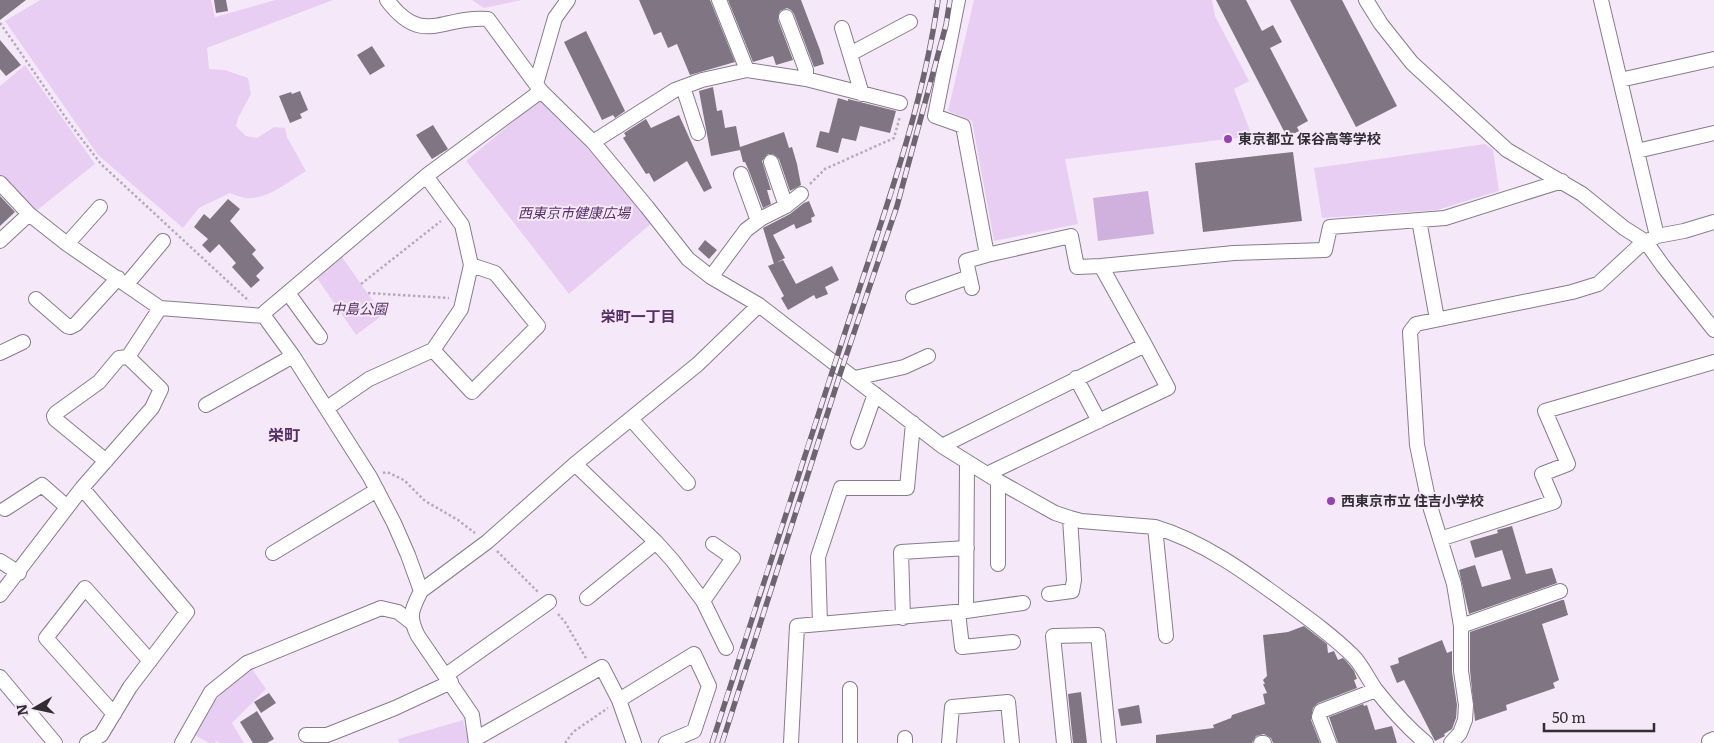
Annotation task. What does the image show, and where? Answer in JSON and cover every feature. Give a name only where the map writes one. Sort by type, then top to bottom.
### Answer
[{"type":"street","points":[[387,0],[401,17],[423,26],[488,19],[538,87],[593,142],[688,259],[710,277],[759,306],[942,446],[1055,513],[1080,521],[1155,527],[1198,545],[1261,584],[1323,629],[1354,657],[1376,690],[1414,733],[1426,743]]},
{"type":"street","points":[[0,183],[29,214],[67,244],[160,308],[264,314],[426,176],[538,87],[555,18],[568,0]]},
{"type":"street","points":[[719,0],[747,70]]},
{"type":"street","points":[[958,0],[935,116],[963,126],[987,255]]},
{"type":"street","points":[[1366,0],[1381,24],[1412,63],[1508,150],[1582,194],[1624,228],[1651,239]]},
{"type":"street","points":[[1601,0],[1637,151],[1651,239],[1663,266],[1714,330]]},
{"type":"street","points":[[786,17],[806,70],[806,78]]},
{"type":"street","points":[[850,54],[910,22]]},
{"type":"street","points":[[842,28],[862,94]]},
{"type":"street","points":[[1620,80],[1714,59]]},
{"type":"street","points":[[593,142],[675,90],[702,80],[747,70],[806,78],[900,103]]},
{"type":"street","points":[[683,87],[698,133]]},
{"type":"street","points":[[1637,151],[1714,133]]},
{"type":"street","points":[[771,162],[786,206]]},
{"type":"street","points":[[740,174],[758,221]]},
{"type":"street","points":[[327,408],[369,379],[433,350],[461,309],[471,265],[462,226],[426,176]]},
{"type":"street","points":[[913,297],[971,282],[966,261],[1071,236],[1077,267],[1234,253],[1325,250],[1330,227],[1445,218],[1562,181]]},
{"type":"street","points":[[710,277],[746,230],[758,221],[786,206],[801,194]]},
{"type":"street","points":[[67,244],[100,207]]},
{"type":"street","points":[[0,240],[29,214]]},
{"type":"street","points":[[1419,220],[1437,319]]},
{"type":"street","points":[[1451,743],[1460,734],[1465,720],[1466,705],[1461,671],[1461,626],[1454,584],[1429,503],[1417,445],[1410,332],[1416,324],[1572,292],[1598,284],[1638,247],[1651,239],[1714,222]]},
{"type":"street","points":[[36,300],[67,326],[72,326],[163,241]]},
{"type":"street","points":[[433,350],[472,392],[538,326],[495,273],[471,265]]},
{"type":"street","points":[[993,477],[1099,421],[1168,388],[1101,266]]},
{"type":"street","points":[[288,293],[320,336]]},
{"type":"street","points":[[411,622],[413,607],[421,591],[487,542],[576,464],[698,364],[759,306]]},
{"type":"street","points":[[128,357],[160,308]]},
{"type":"street","points":[[264,314],[327,408],[370,477],[408,555],[421,591]]},
{"type":"street","points":[[0,353],[23,342]]},
{"type":"street","points":[[942,446],[1145,345]]},
{"type":"street","points":[[206,405],[293,356]]},
{"type":"street","points":[[855,378],[904,367],[928,356]]},
{"type":"street","points":[[106,461],[55,419],[54,416],[98,382],[119,358],[128,357]]},
{"type":"street","points":[[0,595],[19,573],[82,488],[152,408],[161,389],[128,357]]},
{"type":"street","points":[[1440,539],[1554,502],[1542,474],[1568,464],[1545,411],[1714,362]]},
{"type":"street","points":[[1076,378],[1099,421]]},
{"type":"street","points":[[858,442],[875,394]]},
{"type":"street","points":[[631,419],[688,483]]},
{"type":"street","points":[[820,624],[818,557],[841,488],[907,488],[913,423]]},
{"type":"street","points":[[968,462],[967,548],[962,612],[962,647],[1013,642]]},
{"type":"street","points":[[576,464],[656,542],[703,601],[726,648]]},
{"type":"street","points":[[993,477],[998,564]]},
{"type":"street","points":[[5,510],[42,485],[67,507]]},
{"type":"street","points":[[82,488],[187,612],[130,687],[101,735],[87,743]]},
{"type":"street","points":[[273,553],[377,490]]},
{"type":"street","points":[[1048,594],[1072,591],[1074,580],[1070,518]]},
{"type":"street","points":[[1155,527],[1166,636]]},
{"type":"street","points":[[587,598],[656,542]]},
{"type":"street","points":[[703,601],[733,558],[713,544]]},
{"type":"street","points":[[903,618],[901,552],[967,548]]},
{"type":"street","points":[[0,561],[19,573]]},
{"type":"street","points":[[114,714],[46,638],[85,588],[150,660]]},
{"type":"street","points":[[1461,626],[1560,591]]},
{"type":"street","points":[[306,735],[327,739],[395,708],[448,678],[549,602]]},
{"type":"street","points":[[791,743],[797,626],[962,612],[1023,603]]},
{"type":"street","points":[[182,743],[211,692],[247,663],[381,608],[398,612],[411,622],[418,636],[472,715],[477,740],[602,667],[619,700],[634,743]]},
{"type":"street","points":[[1064,743],[1052,636],[1098,635],[1109,743]]},
{"type":"street","points":[[619,700],[694,654],[709,686],[694,731],[666,743]]},
{"type":"street","points":[[0,677],[55,743]]},
{"type":"street","points":[[850,689],[850,743]]},
{"type":"street","points":[[1329,743],[1319,717],[1321,711],[1376,690]]},
{"type":"street","points":[[949,743],[952,707],[1008,702],[1012,743]]},
{"type":"street","points":[[1710,743],[1709,741],[1714,739]]},
{"type":"path","points":[[0,23],[68,121],[101,164],[264,314]]},
{"type":"path","points":[[801,194],[826,169],[894,138],[904,104],[900,103]]},
{"type":"path","points":[[361,284],[452,212]]},
{"type":"path","points":[[368,293],[463,299]]},
{"type":"path","points":[[370,477],[388,472],[404,480],[425,501],[458,520],[487,542]]},
{"type":"path","points":[[565,743],[573,732],[619,700]]},
{"type":"green space","points":[[40,0],[211,0],[215,17],[275,0],[333,0],[207,48],[209,69],[225,70],[248,78],[251,94],[238,118],[236,126],[246,136],[257,138],[274,127],[285,128],[287,137],[306,171],[262,196],[245,198],[230,193],[199,208],[183,228],[98,155],[5,21]]},
{"type":"green space","points":[[472,0],[522,0],[484,8]]},
{"type":"green space","points":[[974,0],[1212,0],[1215,16],[1249,81],[1234,89],[1252,136],[1065,159],[1078,224],[994,241],[972,121],[948,111]]},
{"type":"green space","points":[[25,65],[95,164],[36,211],[0,178],[0,86]]},
{"type":"green space","name":"西東京市健康広場","points":[[539,100],[589,150],[653,222],[569,294],[466,161]]},
{"type":"green space","points":[[1485,144],[1493,150],[1499,191],[1437,210],[1322,218],[1314,168]]},
{"type":"green space","name":"中島公園","points":[[342,257],[383,315],[356,335],[317,278]]},
{"type":"green space","points":[[252,669],[266,689],[232,723],[244,743],[220,743],[216,741],[215,743],[209,743],[193,734],[211,705],[225,690]]},
{"type":"green space","points":[[463,720],[469,743],[399,743],[398,739]]},
{"type":"shaded area","points":[[1148,191],[1154,234],[1098,241],[1093,198]]},
{"type":"building","points":[[0,0],[26,0],[0,20]]},
{"type":"building","points":[[214,0],[226,0],[228,11],[216,13]]},
{"type":"building","points":[[639,0],[710,0],[735,62],[690,75],[677,44],[668,48],[661,32],[654,35]]},
{"type":"building","points":[[728,0],[801,0],[824,64],[814,67],[794,14],[787,8],[780,11],[778,20],[793,60],[776,65],[773,56],[753,62]]},
{"type":"building","points":[[1216,0],[1246,0],[1262,31],[1273,25],[1282,42],[1270,48],[1308,121],[1297,127],[1299,131],[1287,137]]},
{"type":"building","points":[[1290,0],[1342,0],[1397,106],[1356,127]]},
{"type":"building","points":[[586,31],[625,111],[615,118],[613,115],[602,120],[564,42]]},
{"type":"building","points":[[0,40],[21,65],[6,76],[0,69]]},
{"type":"building","points":[[372,46],[385,66],[370,75],[357,55]]},
{"type":"building","points":[[713,87],[717,111],[722,110],[725,128],[736,126],[740,147],[784,132],[789,148],[792,147],[801,185],[790,191],[779,159],[773,154],[768,154],[762,161],[771,190],[767,190],[771,204],[763,208],[749,171],[745,162],[743,162],[740,150],[711,156],[699,91]]},
{"type":"building","points":[[300,91],[308,110],[300,114],[302,118],[290,123],[279,96]]},
{"type":"building","points":[[838,98],[896,111],[890,133],[860,126],[856,141],[842,138],[838,153],[816,147],[820,131],[829,133]]},
{"type":"building","points":[[679,115],[712,188],[704,192],[687,161],[654,182],[649,173],[646,174],[623,138],[626,136],[624,133],[646,119],[651,128]]},
{"type":"building","points":[[433,125],[448,149],[432,159],[416,135]]},
{"type":"building","points":[[1293,152],[1302,221],[1203,232],[1195,163]]},
{"type":"building","points":[[0,196],[15,212],[0,226]]},
{"type":"building","points":[[228,199],[240,209],[230,221],[256,250],[252,254],[264,268],[256,276],[260,280],[251,288],[232,267],[236,263],[219,244],[210,253],[202,245],[208,239],[194,227],[204,214],[210,219]]},
{"type":"building","points":[[809,201],[815,216],[811,218],[812,222],[796,229],[794,224],[773,235],[785,258],[774,264],[763,228],[790,214]]},
{"type":"building","points":[[705,240],[717,250],[709,259],[698,249]]},
{"type":"building","points":[[783,260],[796,284],[832,266],[839,280],[825,287],[828,294],[816,299],[814,295],[788,310],[781,298],[784,296],[768,266]]},
{"type":"building","points":[[1512,526],[1526,574],[1552,568],[1557,583],[1469,614],[1459,570],[1475,565],[1482,587],[1511,579],[1502,550],[1475,558],[1470,541],[1498,533],[1497,530]]},
{"type":"building","points":[[1564,600],[1568,615],[1542,624],[1559,680],[1553,683],[1555,688],[1506,705],[1507,710],[1475,721],[1470,670],[1470,632]]},
{"type":"building","points":[[1304,626],[1327,644],[1328,653],[1334,651],[1338,660],[1343,658],[1347,662],[1357,679],[1354,680],[1357,688],[1318,703],[1313,708],[1311,720],[1320,743],[1273,743],[1271,738],[1264,734],[1256,736],[1252,743],[1156,743],[1156,735],[1214,728],[1213,725],[1231,718],[1232,715],[1265,704],[1263,694],[1267,693],[1263,680],[1267,676],[1263,635],[1288,632]]},
{"type":"building","points":[[1442,640],[1447,653],[1452,651],[1452,672],[1457,705],[1456,718],[1452,729],[1444,734],[1445,736],[1435,741],[1404,680],[1397,683],[1390,666],[1399,663],[1398,658]]},
{"type":"building","points":[[1081,692],[1087,743],[1073,743],[1068,694]]},
{"type":"building","points":[[269,693],[276,703],[261,713],[254,702]]},
{"type":"building","points":[[1363,704],[1364,706],[1367,705],[1375,730],[1392,726],[1397,743],[1338,743],[1329,717]]},
{"type":"building","points":[[1139,705],[1142,723],[1121,726],[1118,709]]},
{"type":"building","points":[[257,711],[274,739],[267,743],[253,743],[240,722]]},
{"type":"railway","points":[[712,743],[901,162],[923,81],[938,0]]},
{"type":"railway","points":[[722,743],[842,368],[897,206],[946,25],[950,0]]},
{"type":"place","name":"東京都立 保谷高等学校","points":[[1228,139]]},
{"type":"place","name":"西東京市立 住吉小学校","points":[[1331,501]]},
{"type":"district","name":"栄町一丁目","points":[[638,317]]},
{"type":"district","name":"栄町","points":[[284,435]]}]
